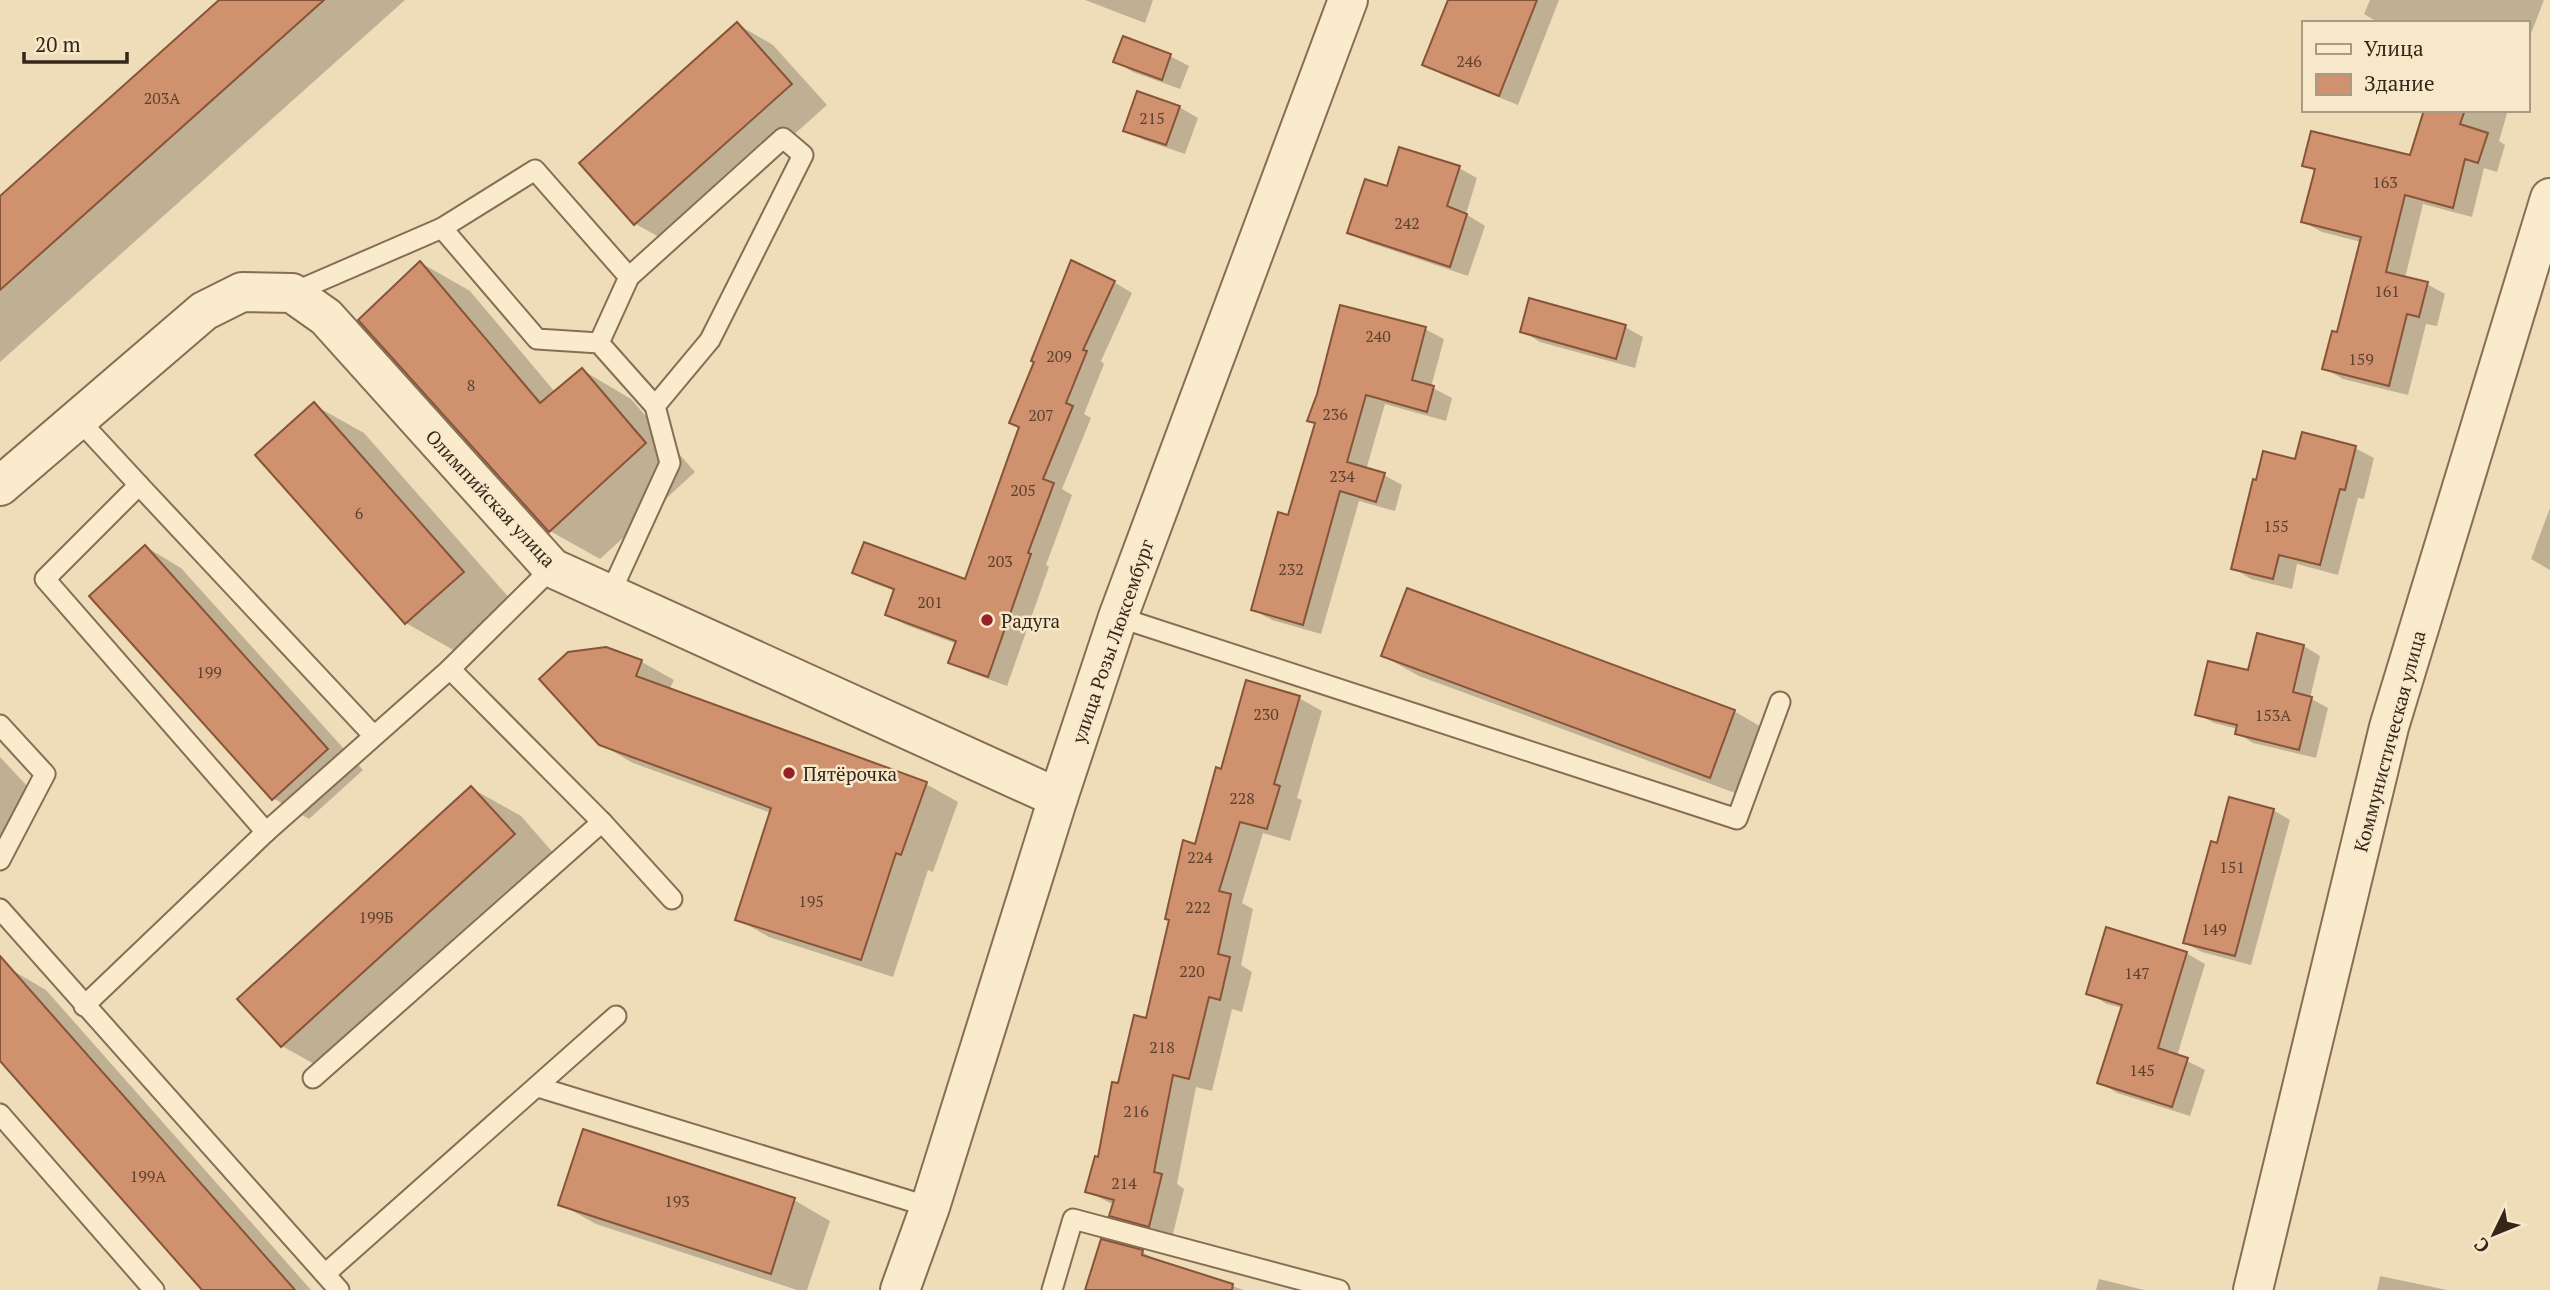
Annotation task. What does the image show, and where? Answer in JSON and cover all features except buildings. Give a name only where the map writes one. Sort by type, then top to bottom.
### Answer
[{"type":"street","name":"улица Розы Люксембург","points":[[900,1290],[930,1207],[1058,798],[1118,617],[1348,0]]},
{"type":"street","name":"Коммунистическая улица","points":[[2253,1290],[2389,727],[2550,198]]},
{"type":"street","points":[[0,486],[204,311],[242,292],[292,293]]},
{"type":"street","name":"Олимпийская улица","points":[[292,293],[326,317],[552,568],[1058,798]]},
{"type":"lane","points":[[599,343],[629,277],[783,138],[803,155],[710,340],[655,406]]},
{"type":"lane","points":[[292,293],[442,228],[535,170],[629,277]]},
{"type":"lane","points":[[442,228],[537,339],[599,343],[655,406],[670,463],[610,594]]},
{"type":"lane","points":[[78,419],[373,735]]},
{"type":"lane","points":[[139,485],[46,579],[266,832]]},
{"type":"lane","points":[[84,1006],[266,832],[450,669],[552,568]]},
{"type":"lane","points":[[1118,617],[1737,819],[1780,702]]},
{"type":"lane","points":[[450,669],[602,822],[672,899]]},
{"type":"lane","points":[[0,725],[46,774],[0,860]]},
{"type":"lane","points":[[313,1078],[602,822]]},
{"type":"lane","points":[[0,909],[339,1290]]},
{"type":"lane","points":[[325,1274],[616,1016]]},
{"type":"lane","points":[[538,1087],[930,1207]]},
{"type":"lane","points":[[0,1114],[154,1290]]},
{"type":"lane","points":[[1052,1290],[1073,1219],[1339,1290]]},
{"type":"place","name":"Радуга","points":[[987,620]]},
{"type":"place","name":"Пятёрочка","points":[[789,773]]}]
